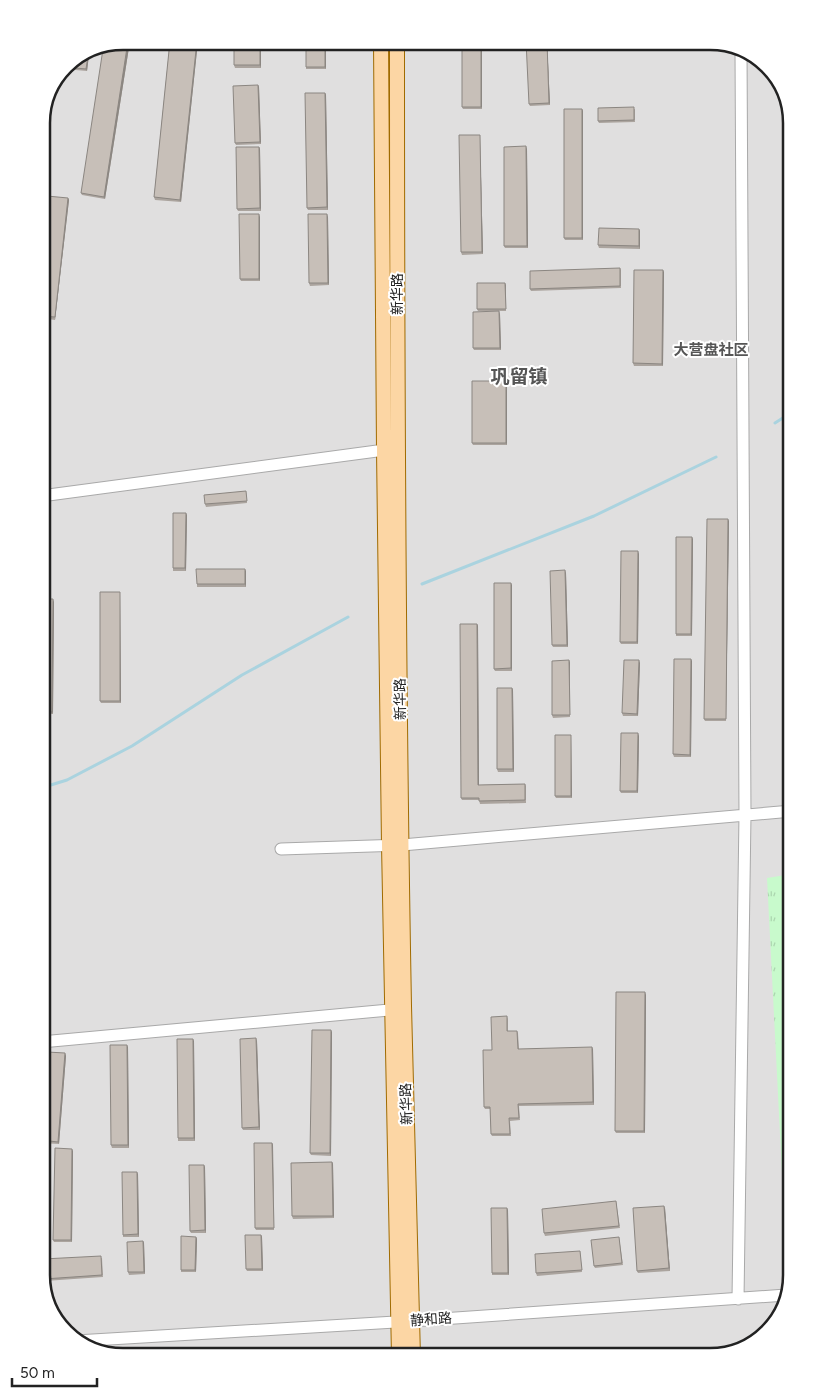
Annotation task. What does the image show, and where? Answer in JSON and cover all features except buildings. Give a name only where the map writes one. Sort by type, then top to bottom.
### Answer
[{"type":"main road","name":"新华路","points":[[381,50],[390,449],[398,1009],[406,1321],[411,1348]]},
{"type":"main road","name":"新华路","points":[[390,449],[397,50]]},
{"type":"main road","name":"新华路","points":[[401,1348],[406,1321]]},
{"type":"street","points":[[738,1298],[745,815],[742,58]]},
{"type":"street","points":[[50,495],[390,449]]},
{"type":"street","points":[[281,849],[396,845],[783,812]]},
{"type":"street","points":[[50,1041],[398,1009]]},
{"type":"street","name":"静和路","points":[[91,1340],[780,1295]]},
{"type":"shaded area","points":[[714,50],[733,54],[750,62],[765,75],[775,91],[782,109],[783,123],[783,1275],[781,1294],[768,1319],[758,1330],[742,1340],[724,1347],[710,1348],[119,1348],[100,1344],[83,1336],[68,1323],[58,1307],[51,1289],[50,1275],[50,119],[52,104],[65,79],[75,68],[87,60],[109,51]]},
{"type":"green space","points":[[783,875],[783,1193],[767,878]]},
{"type":"waterway","points":[[775,423],[783,418]]},
{"type":"waterway","points":[[422,584],[594,516],[716,457]]},
{"type":"waterway","points":[[50,785],[67,780],[132,746],[242,675],[348,617]]},
{"type":"district","name":"大营盘社区","points":[[711,350]]},
{"type":"district","name":"巩留镇","points":[[519,376]]}]
